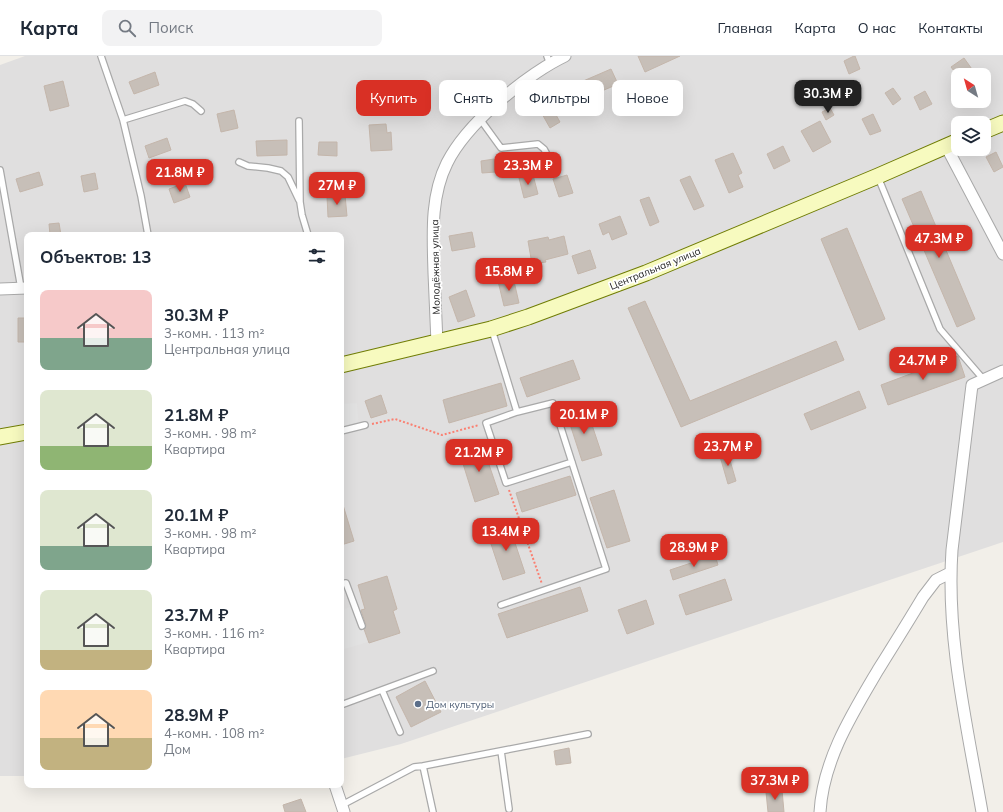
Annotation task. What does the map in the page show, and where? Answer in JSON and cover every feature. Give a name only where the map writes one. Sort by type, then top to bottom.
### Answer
[{"type":"street","name":"Молодёжная улица","points":[[437,343],[432,227],[437,192],[447,164],[456,147],[480,119],[512,90],[539,70],[548,60],[565,56]]},
{"type":"street","points":[[991,128],[1003,123]]},
{"type":"street","name":"Центральная улица","points":[[344,364],[492,329],[646,273],[951,144]]},
{"type":"street","points":[[958,156],[1003,254]]},
{"type":"street","points":[[0,289],[24,288]]},
{"type":"street","points":[[982,812],[952,633],[950,573],[972,385],[1003,371]]},
{"type":"street","points":[[0,437],[24,433]]},
{"type":"street","points":[[820,812],[828,770],[840,738],[855,709],[923,597],[936,580],[950,573]]},
{"type":"street","points":[[336,788],[343,808]]},
{"type":"lane","points":[[101,56],[123,120],[147,232]]},
{"type":"lane","points":[[123,120],[185,101],[193,104],[201,112]]},
{"type":"lane","points":[[480,119],[501,148],[538,144],[544,149],[554,167]]},
{"type":"lane","points":[[299,121],[300,202],[307,232]]},
{"type":"lane","points":[[239,162],[248,166],[281,171],[288,177],[300,202]]},
{"type":"lane","points":[[0,170],[24,288]]},
{"type":"lane","points":[[878,176],[940,329],[984,380]]},
{"type":"lane","points":[[492,329],[517,412]]},
{"type":"lane","points":[[501,605],[606,569],[572,462],[553,403],[517,412],[486,423],[506,483],[572,462]]},
{"type":"lane","points":[[344,430],[365,425]]},
{"type":"lane","points":[[344,583],[346,583],[362,626]]},
{"type":"lane","points":[[344,704],[433,671]]},
{"type":"lane","points":[[382,690],[400,732]]},
{"type":"lane","points":[[343,808],[414,767],[588,734]]},
{"type":"lane","points":[[501,751],[509,809]]},
{"type":"lane","points":[[423,766],[432,812]]},
{"type":"path","points":[[365,425],[395,419],[442,435],[486,423]]},
{"type":"path","points":[[506,483],[544,590]]},
{"type":"shaded area","points":[[25,56],[1003,56],[1003,542],[401,744],[344,758],[344,232],[24,232],[24,776],[0,776],[0,65]]},
{"type":"shaded area","points":[[357,403],[359,429],[344,433],[344,404]]},
{"type":"shaded area","points":[[354,605],[368,642],[344,649],[344,610]]},
{"type":"building","points":[[638,56],[680,56],[645,72]]},
{"type":"building","points":[[854,56],[860,69],[849,74],[844,61]]},
{"type":"building","points":[[964,58],[971,68],[952,68],[951,67]]},
{"type":"building","points":[[611,69],[616,80],[612,80],[612,87],[604,90],[604,80],[586,80]]},
{"type":"building","points":[[155,72],[159,85],[134,94],[129,82]]},
{"type":"building","points":[[63,81],[69,106],[50,111],[44,86]]},
{"type":"building","points":[[893,88],[901,99],[893,105],[885,93]]},
{"type":"building","points":[[925,91],[932,104],[920,110],[914,97]]},
{"type":"building","points":[[830,108],[834,115],[826,120],[822,112]]},
{"type":"building","points":[[234,110],[238,128],[221,132],[217,114]]},
{"type":"building","points":[[873,114],[881,131],[870,135],[862,119]]},
{"type":"building","points":[[543,116],[557,116],[560,122],[550,128]]},
{"type":"building","points":[[820,121],[831,142],[813,152],[801,131]]},
{"type":"building","points":[[386,124],[387,133],[391,132],[392,150],[371,151],[369,125]]},
{"type":"building","points":[[167,138],[171,150],[149,158],[145,146]]},
{"type":"building","points":[[287,140],[287,155],[257,156],[256,141]]},
{"type":"building","points":[[319,142],[337,142],[337,156],[318,155]]},
{"type":"building","points":[[783,146],[790,161],[774,169],[767,154]]},
{"type":"building","points":[[996,152],[1003,167],[994,172],[986,157],[991,156]]},
{"type":"building","points":[[733,153],[742,173],[738,175],[743,187],[729,193],[715,160]]},
{"type":"building","points":[[494,159],[496,172],[482,173],[481,161]]},
{"type":"building","points":[[39,172],[43,185],[20,192],[16,179]]},
{"type":"building","points":[[95,173],[98,189],[84,192],[81,176]]},
{"type":"building","points":[[533,175],[538,194],[524,198],[519,178]]},
{"type":"building","points":[[567,175],[573,193],[559,197],[553,179]]},
{"type":"building","points":[[690,176],[704,206],[694,210],[680,180]]},
{"type":"building","points":[[185,183],[190,197],[174,203],[169,189]]},
{"type":"building","points":[[921,191],[975,319],[957,327],[902,199]]},
{"type":"building","points":[[345,195],[347,216],[328,217],[327,196]]},
{"type":"building","points":[[649,197],[659,222],[650,226],[640,200]]},
{"type":"building","points":[[620,216],[627,234],[612,240],[609,232],[603,235],[599,224]]},
{"type":"building","points":[[59,223],[60,232],[50,232],[49,224]]},
{"type":"building","points":[[847,228],[885,319],[859,330],[821,239]]},
{"type":"building","points":[[472,232],[475,247],[452,251],[449,236]]},
{"type":"building","points":[[564,236],[568,254],[545,260],[546,262],[532,264],[528,241],[548,237],[549,240]]},
{"type":"building","points":[[590,250],[596,268],[578,274],[572,256]]},
{"type":"building","points":[[513,277],[519,303],[504,306],[498,281]]},
{"type":"building","points":[[466,290],[475,316],[458,322],[449,297]]},
{"type":"building","points":[[645,301],[690,401],[836,341],[844,360],[681,427],[628,308]]},
{"type":"building","points":[[18,318],[24,318],[24,342],[18,342]]},
{"type":"building","points":[[958,356],[965,377],[888,405],[881,385]]},
{"type":"building","points":[[573,360],[580,379],[527,397],[520,378]]},
{"type":"building","points":[[501,383],[507,406],[449,423],[443,400]]},
{"type":"building","points":[[859,391],[866,408],[811,430],[804,414]]},
{"type":"building","points":[[381,395],[387,413],[371,418],[365,401]]},
{"type":"building","points":[[587,410],[602,455],[582,461],[567,415]]},
{"type":"building","points":[[482,444],[499,494],[475,502],[459,451]]},
{"type":"building","points":[[727,450],[736,481],[728,484],[719,453]]},
{"type":"building","points":[[570,476],[576,495],[522,512],[516,493]]},
{"type":"building","points":[[614,490],[630,541],[607,548],[590,498]]},
{"type":"building","points":[[344,508],[354,541],[344,544]]},
{"type":"building","points":[[509,525],[525,573],[503,580],[487,532]]},
{"type":"building","points":[[715,555],[718,565],[673,580],[670,570]]},
{"type":"building","points":[[387,576],[397,609],[393,611],[400,633],[369,643],[364,629],[366,625],[361,610],[365,609],[358,585]]},
{"type":"building","points":[[725,579],[732,600],[686,615],[679,595]]},
{"type":"building","points":[[580,587],[588,611],[507,638],[498,614]]},
{"type":"building","points":[[646,600],[654,624],[627,634],[618,610]]},
{"type":"building","name":"Дом культуры","points":[[425,681],[441,712],[411,727],[396,697]]},
{"type":"building","points":[[569,748],[571,763],[556,765],[554,751]]},
{"type":"building","points":[[782,790],[784,812],[768,812],[766,792]]},
{"type":"building","points":[[301,799],[306,812],[285,812],[283,805]]},
{"type":"place","name":"Дом культуры","points":[[418,704]]}]
